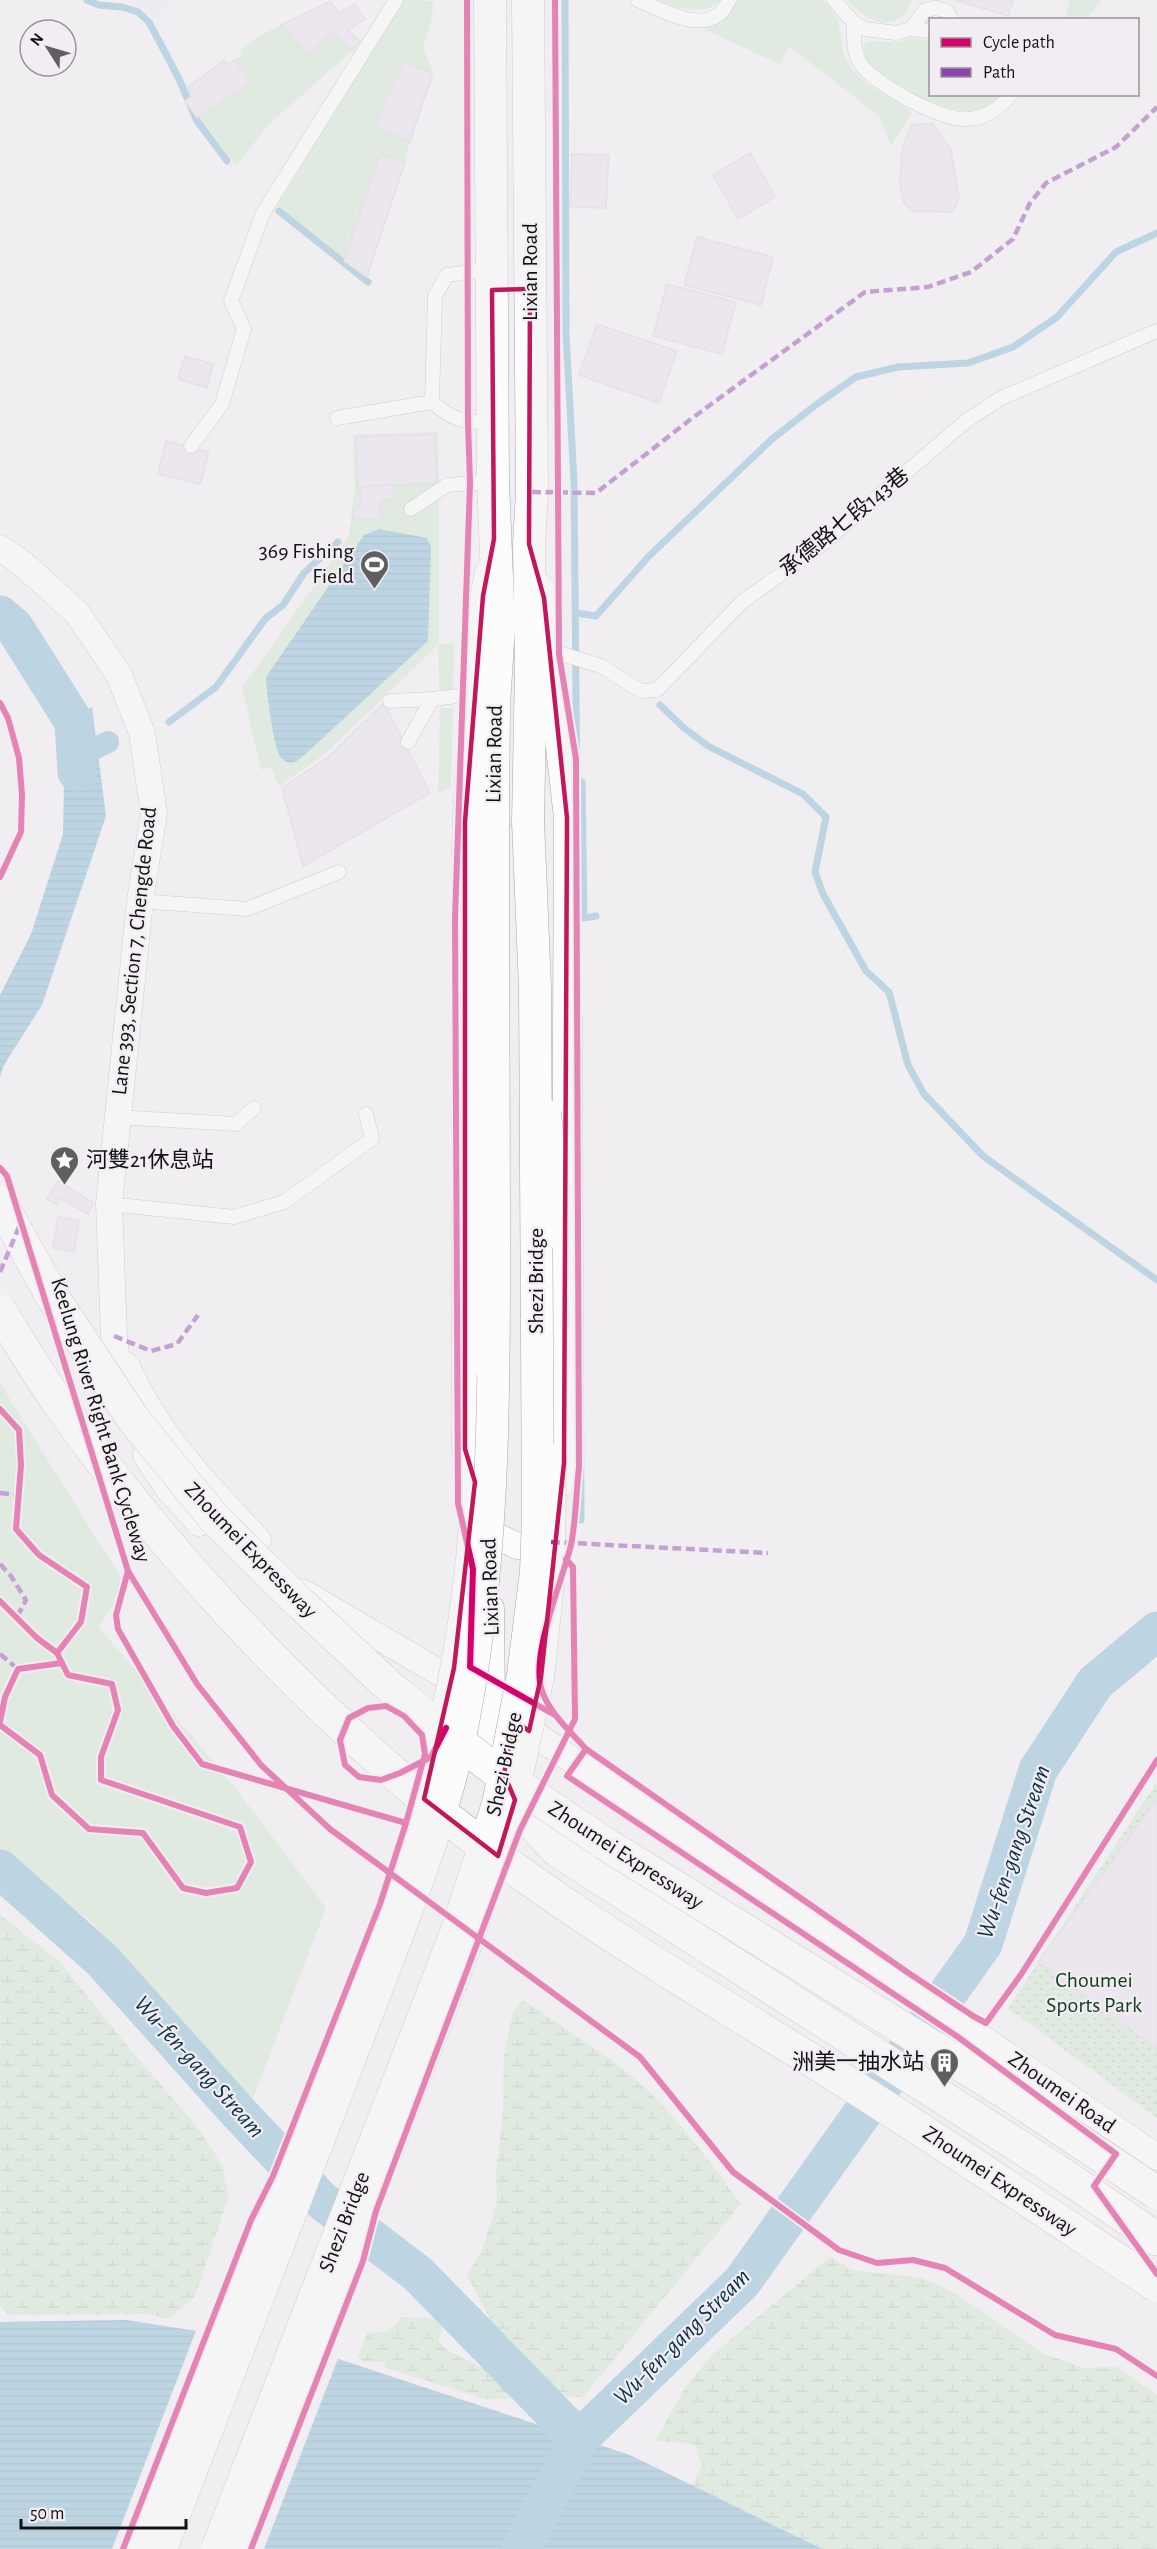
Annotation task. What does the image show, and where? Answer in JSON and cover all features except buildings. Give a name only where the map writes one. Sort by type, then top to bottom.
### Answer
[{"type":"highway","name":"Zhoumei Expressway","points":[[0,1202],[52,1296],[134,1420],[214,1518],[300,1604],[392,1689],[491,1767],[604,1843],[1010,2095],[1157,2193]]},
{"type":"highway","name":"Zhoumei Expressway","points":[[0,1311],[56,1400],[118,1483],[222,1605],[304,1690],[416,1792],[522,1875],[622,1942],[934,2137],[1157,2286]]},
{"type":"highway","points":[[492,1705],[492,1737],[500,1765],[514,1798],[536,1830],[558,1851],[615,1890],[1059,2172],[1157,2239]]},
{"type":"highway","points":[[520,1724],[518,1750],[524,1774],[536,1804],[561,1840],[582,1863],[615,1890]]},
{"type":"street","name":"Lixian Road","points":[[490,0],[492,482],[499,625],[484,700],[465,822],[465,1449],[489,1532],[492,1705]]},
{"type":"street","name":"Lixian Road","points":[[528,0],[532,492],[529,544],[531,665],[528,822]]},
{"type":"street","points":[[492,279],[530,289]]},
{"type":"street","name":"Lixian Road","points":[[520,1724],[544,1604],[564,1463],[567,818],[544,598],[529,544]]},
{"type":"street","name":"Lane 393, Section 7, Chengde Road","points":[[0,548],[23,564],[77,613],[119,675],[142,734],[154,813],[140,901],[109,1204],[114,1336],[135,1385],[168,1437],[203,1482],[268,1551],[327,1607],[520,1724]]},
{"type":"street","name":"Lixian Road","points":[[484,700],[484,826]]},
{"type":"street","name":"Shezi Bridge","points":[[217,2549],[456,1933],[500,1792],[523,1675],[536,1572],[538,1517],[535,987],[528,822]]},
{"type":"street","points":[[142,2549],[396,1892],[424,1800],[454,1668],[474,1506],[478,1407],[484,826]]},
{"type":"street","name":"Shezi Bridge","points":[[160,2549],[395,1941],[427,1854],[457,1748],[480,1611],[489,1508],[494,1407],[484,826]]},
{"type":"street","points":[[236,2549],[471,1939],[513,1808],[541,1677],[552,1574],[554,1518],[552,1150],[535,987]]},
{"type":"street","points":[[489,1532],[517,1546],[551,1542]]},
{"type":"street","name":"Zhoumei Road","points":[[520,1724],[1157,2157]]},
{"type":"lane","points":[[191,446],[222,404],[244,329],[231,301],[263,213],[396,0]]},
{"type":"lane","points":[[638,0],[682,19],[696,22],[710,19],[720,12],[729,0]]},
{"type":"lane","points":[[834,0],[854,23],[865,29],[896,33],[911,28],[929,31]]},
{"type":"lane","points":[[911,28],[925,10],[936,8],[947,11],[951,18]]},
{"type":"lane","points":[[854,23],[858,62],[871,76],[895,94],[966,120],[993,111],[1009,96]]},
{"type":"lane","points":[[432,402],[435,296],[447,275],[492,279]]},
{"type":"lane","name":"承德路七段143巷","points":[[549,650],[602,666],[640,691],[657,690],[742,602],[819,547],[966,421],[1001,398],[1157,331]]},
{"type":"lane","points":[[337,418],[432,402]]},
{"type":"lane","points":[[432,402],[449,417],[468,423],[493,422]]},
{"type":"lane","points":[[411,509],[447,485],[492,482]]},
{"type":"lane","points":[[408,742],[432,699]]},
{"type":"lane","points":[[390,701],[484,700]]},
{"type":"lane","points":[[140,901],[247,909],[339,872]]},
{"type":"lane","points":[[116,1118],[236,1124],[254,1108]]},
{"type":"lane","points":[[109,1204],[234,1217],[284,1202],[372,1138],[366,1114]]},
{"type":"highlighted area","points":[[530,289],[529,544],[544,598],[567,818],[564,1463],[541,1677],[529,1731],[514,1720],[504,1774],[515,1800],[498,1856],[424,1799],[454,1668],[474,1506],[475,1482],[465,1449],[465,822],[483,596],[494,539],[492,290]]},
{"type":"shaded area","points":[[123,0],[178,0],[161,21]]},
{"type":"green space","points":[[404,0],[434,1],[431,23],[423,45],[433,74],[403,61],[374,128],[410,141],[405,162],[380,154],[344,261],[277,206]]},
{"type":"green space","points":[[658,0],[721,0],[706,8],[690,10]]},
{"type":"green space","points":[[738,0],[823,0],[838,19],[843,52],[853,71],[867,84],[912,112],[891,146],[879,116],[789,46],[780,64],[705,30],[722,22]]},
{"type":"green space","points":[[847,0],[912,0],[908,9],[895,21],[880,22],[865,16]]},
{"type":"green space","points":[[1070,0],[1102,0],[1086,18],[1065,18]]},
{"type":"green space","points":[[281,25],[309,55],[332,32],[352,51],[267,126],[237,165],[220,149],[198,116],[250,83],[235,60],[243,55],[240,50],[254,39]]},
{"type":"green space","points":[[910,38],[929,40],[929,96],[1001,96],[982,109],[962,111],[924,100],[904,90],[885,79],[871,67],[864,54],[866,42],[904,41]]},
{"type":"green space","name":"369 Fishing Field","points":[[437,432],[439,644],[454,643],[453,691],[439,690],[438,645],[325,754],[279,786],[271,767],[261,770],[242,688],[349,536],[355,487],[353,435]]},
{"type":"green space","points":[[440,708],[453,708],[451,787],[438,794]]},
{"type":"green space","points":[[0,1383],[126,1586],[99,1627],[234,1786],[326,1908],[251,2104],[92,1922],[0,1854]]},
{"type":"green space","name":"Choumei Sports Park","points":[[1157,1782],[1157,2118],[1008,2008]]},
{"type":"green space","points":[[0,1915],[59,1961],[130,2049],[195,2124],[222,2165],[229,2195],[195,2297],[168,2319],[149,2314],[9,2315],[0,2306]]},
{"type":"green space","points":[[523,2000],[608,2058],[650,2093],[691,2138],[741,2204],[583,2397],[565,2397],[493,2325],[467,2275],[481,2253],[497,2203],[496,2171],[503,2113],[504,2053],[513,2012]]},
{"type":"green space","points":[[830,2257],[852,2270],[922,2278],[955,2293],[1044,2354],[1085,2368],[1116,2366],[1157,2395],[1157,2549],[801,2549],[690,2487],[702,2466],[695,2444],[655,2441],[686,2386],[713,2354]]},
{"type":"green space","points":[[402,2317],[439,2319],[442,2331],[438,2340],[444,2348],[492,2375],[506,2390],[509,2399],[485,2399],[386,2368],[384,2362],[364,2362],[357,2356],[368,2333],[387,2332]]},
{"type":"water","points":[[379,529],[427,538],[431,547],[428,641],[300,759],[287,762],[280,756],[275,742],[266,677],[364,535]]},
{"type":"water","points":[[92,707],[106,816],[42,1005],[4,1065],[0,1077],[0,995],[31,934],[63,834],[65,726]]},
{"type":"water","points":[[126,2320],[302,2347],[630,2455],[822,2549],[0,2549],[0,2322]]},
{"type":"pier","points":[[197,2328],[303,2344],[339,2356],[264,2549],[112,2549]]},
{"type":"waterway","points":[[87,0],[99,5],[122,7],[138,12],[149,22],[178,77],[197,121],[227,161]]},
{"type":"waterway","points":[[565,0],[566,333],[574,482],[577,801]]},
{"type":"waterway","points":[[279,211],[368,282]]},
{"type":"waterway","points":[[576,613],[596,616],[649,556],[772,439],[856,377],[898,367],[968,363],[1013,347],[1057,317],[1116,252],[1157,233]]},
{"type":"waterway","points":[[169,722],[216,687],[265,619],[283,605],[304,573],[338,542]]},
{"type":"waterway","points":[[0,615],[14,627],[74,722],[77,772]]},
{"type":"waterway","points":[[660,705],[684,728],[708,746],[803,794],[826,817],[815,872],[823,894],[866,971],[889,992],[908,1065],[924,1094],[983,1156],[1157,1280]]},
{"type":"waterway","points":[[76,758],[108,742]]},
{"type":"waterway","points":[[582,782],[584,918],[596,916]]},
{"type":"waterway","points":[[579,1016],[581,1520]]},
{"type":"waterway","name":"Wu-fen-gang Stream","points":[[521,2549],[579,2439],[742,2282],[983,1944],[1038,1770],[1095,1683],[1157,1631]]},
{"type":"waterway","name":"Wu-fen-gang Stream","points":[[0,1869],[102,1960],[239,2113],[321,2200],[418,2274],[579,2439]]},
{"type":"marked path","points":[[532,492],[596,493],[695,416],[865,292],[928,287],[971,272],[1013,239],[1030,203],[1046,183],[1116,147],[1157,107]]},
{"type":"marked path","points":[[0,1272],[21,1222]]},
{"type":"marked path","points":[[114,1336],[151,1351],[177,1344],[198,1315]]},
{"type":"marked path","points":[[0,1493],[19,1495]]},
{"type":"marked path","points":[[551,1542],[768,1553]]},
{"type":"marked path","points":[[0,1564],[11,1576],[26,1600],[17,1617]]},
{"type":"marked path","points":[[0,1654],[18,1669]]},
{"type":"cycle path","points":[[467,0],[470,483],[455,918],[458,1503],[473,1569],[470,1667],[553,1714]]},
{"type":"cycle path","points":[[555,0],[559,654],[576,759],[579,1467],[571,1545],[549,1618],[540,1658],[539,1676],[542,1691],[555,1715],[586,1749],[907,1972],[986,2023],[1022,1973],[1157,1760]]},
{"type":"cycle path","points":[[0,703],[8,718],[19,758],[22,795],[21,832],[0,877]]},
{"type":"cycle path","name":"Keelung River Right Bank Cycleway","points":[[0,1168],[7,1176],[128,1571],[197,1684],[261,1765],[330,1829],[640,2057],[733,2172],[839,2250],[877,2263],[913,2260],[945,2268],[1055,2335],[1116,2349],[1157,2376]]},
{"type":"cycle path","points":[[0,1409],[19,1430],[21,1465],[16,1529],[39,1555],[87,1587],[81,1622],[57,1653],[68,1675],[112,1684],[118,1710],[101,1757],[101,1780],[240,1827],[251,1862],[237,1888],[206,1893],[183,1888],[143,1833],[89,1829],[52,1795],[40,1755],[0,1725]]},
{"type":"cycle path","points":[[251,2549],[363,2261],[376,2211],[520,1830],[575,1719],[573,1567],[566,1559]]},
{"type":"cycle path","name":"Keelung River Right Bank Cycleway","points":[[128,1571],[116,1615],[118,1629],[173,1726],[202,1764],[406,1823]]},
{"type":"cycle path","points":[[0,1601],[37,1638],[57,1653]]},
{"type":"cycle path","points":[[0,1722],[5,1697],[18,1669],[62,1663]]},
{"type":"cycle path","points":[[123,2549],[251,2220],[273,2176],[380,1904],[406,1823],[425,1754],[422,1735],[404,1716],[386,1706],[368,1708],[349,1718],[340,1740],[345,1765],[359,1777],[381,1780],[400,1773],[431,1757],[446,1728]]},
{"type":"cycle path","points":[[586,1749],[567,1776],[958,2037],[1116,2154],[1094,2186],[1157,2274]]},
{"type":"place","name":"369 Fishing Field","points":[[375,590]]},
{"type":"place","name":"河雙21休息站","points":[[65,1186]]},
{"type":"place","name":"洲美一抽水站","points":[[945,2088]]}]
